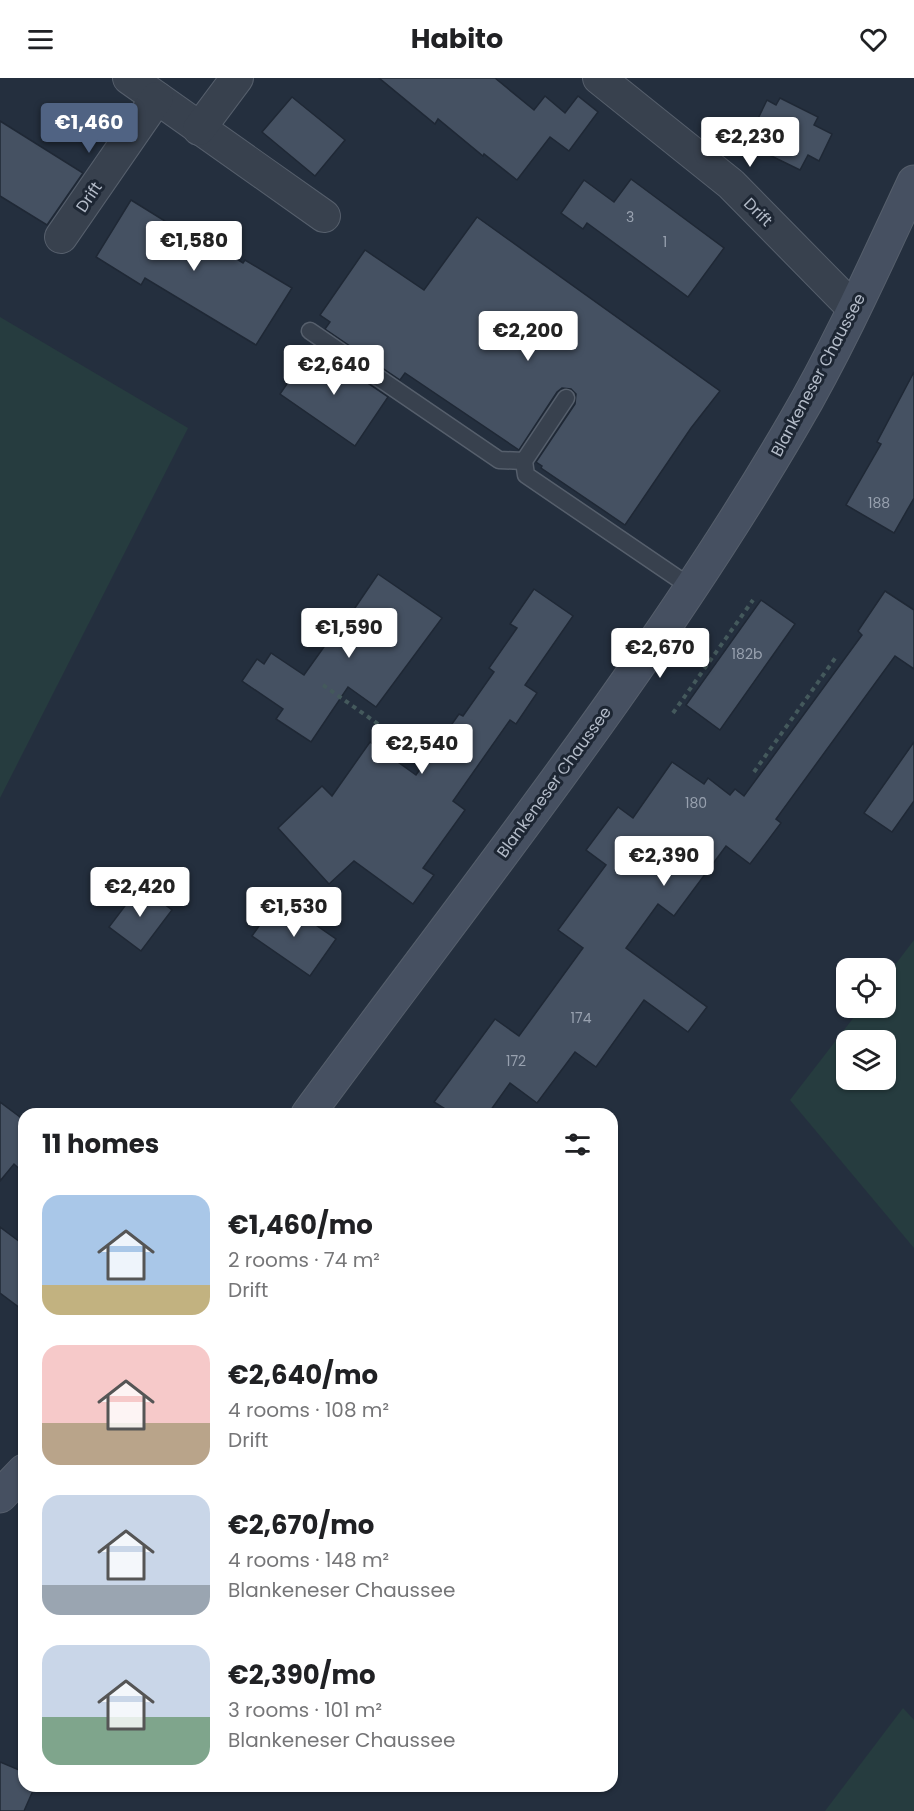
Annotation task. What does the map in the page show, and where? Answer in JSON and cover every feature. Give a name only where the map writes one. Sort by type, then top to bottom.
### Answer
[{"type":"main road","name":"Blankeneser Chaussee","points":[[312,1108],[523,827],[692,588],[796,420],[854,309],[914,182]]},
{"type":"main road","points":[[0,1496],[18,1477]]},
{"type":"street","points":[[129,78],[324,216]]},
{"type":"street","points":[[199,129],[237,78]]},
{"type":"street","name":"Drift","points":[[599,78],[731,184],[854,309]]},
{"type":"street","name":"Drift","points":[[62,237],[157,98]]},
{"type":"lane","points":[[310,331],[499,460],[524,461]]},
{"type":"lane","points":[[566,398],[524,461],[526,475],[692,588]]},
{"type":"path","points":[[674,714],[753,600]]},
{"type":"path","points":[[754,772],[836,657]]},
{"type":"path","points":[[323,685],[402,741]]},
{"type":"green space","points":[[0,317],[188,428],[0,798]]},
{"type":"green space","points":[[914,940],[914,1248],[790,1100],[836,1040],[836,1090],[896,1090],[896,1030],[844,1030],[853,1018],[896,1018],[896,964]]},
{"type":"green space","points":[[903,1708],[914,1720],[914,1811],[825,1811]]},
{"type":"building","points":[[379,78],[495,78],[534,110],[545,96],[565,113],[578,96],[598,112],[569,151],[550,137],[517,180],[438,119],[435,124]]},
{"type":"building","points":[[292,97],[345,140],[315,176],[262,132]]},
{"type":"building","points":[[780,98],[818,117],[814,125],[832,134],[819,161],[808,155],[800,170],[755,148],[763,133],[753,129],[767,100],[776,105]]},
{"type":"building","points":[[0,121],[83,173],[47,225],[0,196]]},
{"type":"building","points":[[631,179],[724,248],[688,297],[587,223],[583,229],[561,213],[584,180],[614,202]]},
{"type":"building","points":[[131,200],[176,228],[179,223],[243,263],[245,260],[292,288],[256,345],[145,278],[141,285],[96,257]]},
{"type":"building","points":[[477,217],[720,391],[691,428],[625,525],[541,468],[542,466],[536,462],[575,404],[576,394],[571,389],[562,388],[557,392],[519,450],[405,373],[400,380],[325,329],[330,322],[320,315],[365,250],[424,290]]},
{"type":"building","points":[[313,346],[388,397],[355,446],[280,394]]},
{"type":"building","points":[[914,372],[914,498],[894,533],[846,505],[881,444],[877,442]]},
{"type":"building","points":[[378,574],[442,618],[376,707],[348,687],[311,742],[276,719],[283,709],[242,681],[257,659],[264,664],[271,653],[304,675],[341,623],[344,624]]},
{"type":"building","points":[[534,589],[573,616],[525,685],[537,693],[516,724],[510,720],[453,801],[465,810],[423,868],[434,875],[413,904],[354,861],[329,884],[278,828],[322,786],[332,796],[370,742],[416,775],[459,714],[463,716],[494,672],[489,668],[517,628],[510,624]]},
{"type":"building","points":[[885,591],[914,610],[914,669],[895,656],[776,819],[781,823],[750,864],[726,846],[674,916],[658,904],[626,948],[707,1007],[688,1032],[644,1000],[596,1067],[575,1052],[537,1103],[510,1083],[492,1108],[444,1108],[434,1102],[495,1019],[519,1036],[583,948],[558,930],[606,865],[586,850],[618,807],[633,818],[672,762],[704,784],[708,778],[730,795],[735,789],[744,796],[862,635],[858,631]]},
{"type":"building","points":[[761,600],[795,624],[720,730],[686,705]]},
{"type":"building","points":[[914,742],[914,801],[892,832],[864,813]]},
{"type":"building","points":[[140,886],[172,910],[141,951],[109,927]]},
{"type":"building","points":[[278,899],[336,939],[310,976],[252,936]]},
{"type":"building","points":[[0,1102],[18,1116],[18,1168],[14,1164],[0,1181]]},
{"type":"building","points":[[0,1227],[18,1240],[18,1306],[0,1293]]},
{"type":"building","points":[[0,1762],[18,1770],[18,1792],[32,1792],[24,1811],[0,1811]]}]
